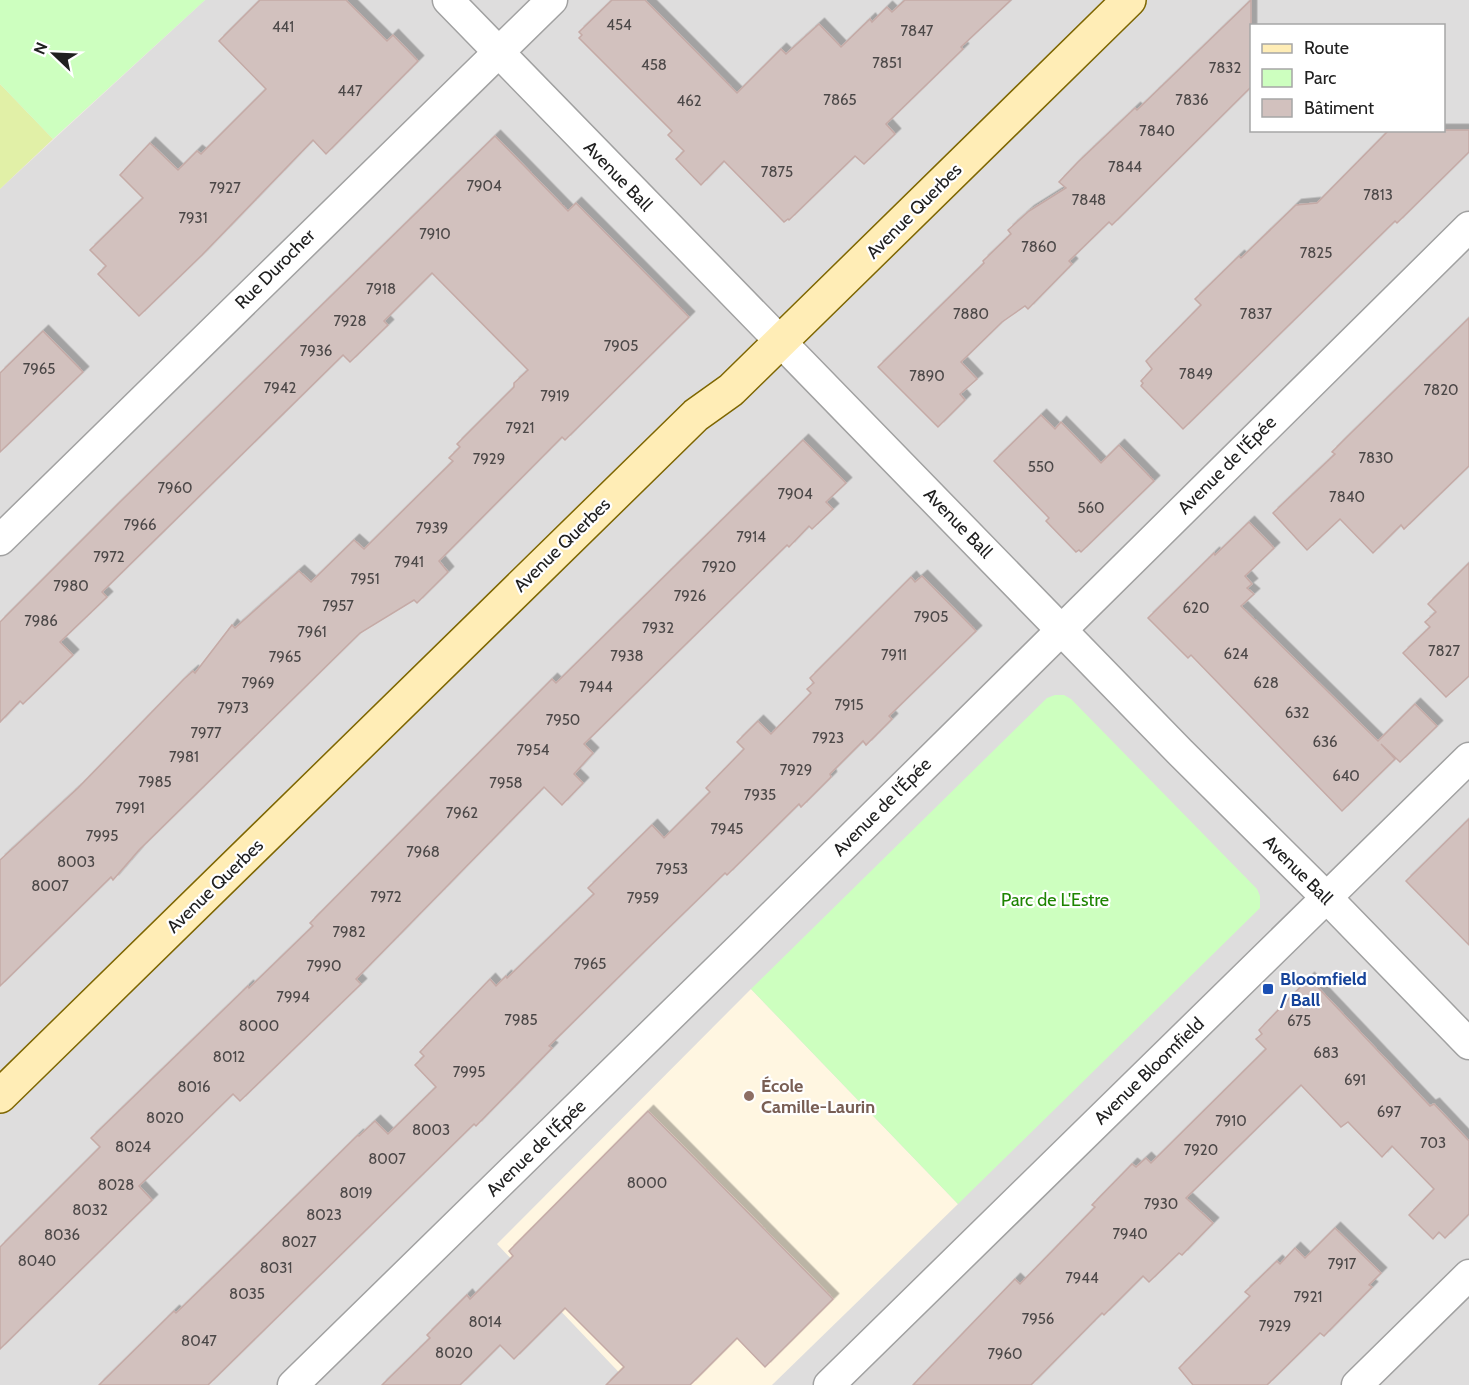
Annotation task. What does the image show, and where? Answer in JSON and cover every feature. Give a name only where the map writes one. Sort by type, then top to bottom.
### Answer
[{"type":"street","name":"Avenue Ball","points":[[448,0],[740,302],[753,312],[780,343],[812,372],[1180,752],[1469,1044]]},
{"type":"street","name":"Rue Durocher","points":[[0,540],[552,0]]},
{"type":"street","name":"Avenue Querbes","points":[[0,1096],[696,415],[731,390],[1129,0]]},
{"type":"street","name":"Avenue de l'Épée","points":[[293,1385],[748,940],[1469,226]]},
{"type":"street","name":"Avenue Bloomfield","points":[[829,1385],[1469,758]]},
{"type":"street","points":[[1357,1385],[1469,1275]]},
{"type":"shaded area","points":[[205,0],[1469,0],[1469,1385],[0,1385],[0,189]]},
{"type":"shaded area","name":"École Camille-Laurin","points":[[751,989],[958,1204],[772,1385],[631,1385],[497,1244]]},
{"type":"green space","points":[[0,0],[205,0],[53,139],[0,84]]},
{"type":"green space","points":[[0,84],[53,139],[0,189]]},
{"type":"green space","name":"Parc de L'Estre","points":[[1064,695],[1071,699],[1257,889],[1260,896],[1260,908],[958,1204],[751,989],[1047,698]]},
{"type":"building","points":[[260,0],[346,0],[387,41],[393,35],[418,61],[326,154],[313,140],[202,255],[139,316],[98,274],[106,266],[90,250],[143,198],[120,175],[150,143],[178,170],[197,151],[201,154],[266,89],[219,41]]},
{"type":"building","points":[[612,0],[645,0],[737,93],[781,49],[786,54],[819,24],[841,47],[870,19],[872,22],[887,7],[892,12],[905,0],[1011,0],[961,47],[963,49],[886,124],[895,134],[864,164],[855,156],[789,220],[784,222],[724,161],[701,185],[676,159],[684,151],[668,135],[672,131],[579,38],[582,35],[579,32]]},
{"type":"building","points":[[1251,0],[1250,88],[1112,225],[1109,222],[1069,261],[1072,264],[1028,309],[1025,306],[1002,322],[961,362],[977,379],[960,394],[965,400],[938,427],[878,367],[984,263],[983,261],[1011,234],[1008,230],[1029,211],[1066,188],[1059,182],[1135,108],[1137,110]]},
{"type":"building","points":[[1469,130],[1469,152],[1397,223],[1395,221],[1183,429],[1141,386],[1143,383],[1141,381],[1152,369],[1146,361],[1201,305],[1195,299],[1239,256],[1241,258],[1296,205],[1317,203],[1387,132]]},
{"type":"building","points":[[495,136],[568,211],[576,203],[689,317],[565,440],[562,437],[439,561],[448,572],[417,603],[414,600],[360,633],[139,850],[113,880],[111,877],[0,986],[0,860],[78,788],[184,679],[193,671],[195,673],[232,625],[235,628],[299,571],[311,582],[354,540],[364,549],[453,461],[449,458],[460,447],[457,444],[528,370],[432,273],[384,321],[388,325],[350,362],[343,355],[102,592],[107,597],[60,642],[73,655],[23,704],[20,701],[0,722],[0,622]]},
{"type":"building","points":[[1469,318],[1469,466],[1404,529],[1401,525],[1373,553],[1340,519],[1307,550],[1273,513],[1335,454],[1332,452]]},
{"type":"building","points":[[43,331],[83,372],[0,452],[0,373]]},
{"type":"building","points":[[1041,415],[1055,429],[1061,422],[1101,463],[1119,445],[1154,481],[1081,552],[1079,550],[1076,552],[1046,521],[1049,518],[994,461]]},
{"type":"building","points":[[803,440],[846,483],[826,502],[833,509],[812,529],[809,526],[789,547],[787,545],[584,744],[593,753],[574,774],[583,783],[562,805],[544,787],[356,979],[361,984],[240,1101],[233,1094],[139,1186],[152,1200],[0,1349],[0,1247],[100,1147],[91,1138],[313,926],[310,923],[552,679],[556,683]]},
{"type":"building","points":[[1249,522],[1274,548],[1245,576],[1252,584],[1247,588],[1254,594],[1241,606],[1378,741],[1415,704],[1437,726],[1400,762],[1381,744],[1395,759],[1342,811],[1191,655],[1188,658],[1148,618]]},
{"type":"building","points":[[1469,563],[1469,676],[1446,697],[1403,653],[1430,627],[1425,622],[1436,612],[1428,604]]},
{"type":"building","points":[[922,576],[976,631],[889,716],[892,719],[866,745],[863,741],[801,807],[799,804],[727,875],[725,873],[549,1046],[552,1048],[476,1126],[474,1124],[208,1385],[99,1385],[358,1135],[375,1121],[388,1134],[436,1087],[415,1065],[424,1056],[420,1052],[490,979],[496,986],[506,976],[507,978],[594,894],[588,888],[652,825],[664,838],[710,792],[706,788],[744,749],[737,742],[758,721],[771,734],[811,693],[807,689],[814,683],[810,678],[911,577],[915,582]]},
{"type":"building","points":[[1469,819],[1469,945],[1406,881]]},
{"type":"building","points":[[1309,978],[1430,1106],[1434,1104],[1469,1141],[1469,1214],[1445,1238],[1439,1232],[1433,1239],[1409,1215],[1434,1189],[1392,1146],[1382,1157],[1348,1122],[1341,1127],[1301,1085],[1186,1198],[1213,1223],[1182,1255],[1179,1253],[1149,1282],[1143,1276],[1104,1315],[1102,1313],[1031,1385],[913,1385],[1015,1279],[1020,1284],[1095,1207],[1092,1205],[1132,1164],[1136,1167],[1146,1158],[1151,1163],[1266,1049],[1256,1039],[1262,1034],[1259,1030]]},
{"type":"building","points":[[648,1111],[833,1299],[765,1367],[737,1338],[690,1385],[606,1385],[624,1367],[565,1308],[514,1359],[500,1345],[460,1385],[382,1385],[430,1338],[427,1335],[467,1295],[470,1299],[513,1256],[509,1251]]},
{"type":"building","points":[[1335,1228],[1381,1273],[1369,1285],[1372,1287],[1324,1336],[1320,1333],[1267,1385],[1193,1385],[1179,1368],[1250,1296],[1245,1292],[1277,1261],[1280,1264],[1295,1248],[1305,1258]]},
{"type":"place","name":"Bloomfield / Ball","points":[[1268,989]]},
{"type":"place","name":"École Camille-Laurin","points":[[749,1096]]}]
